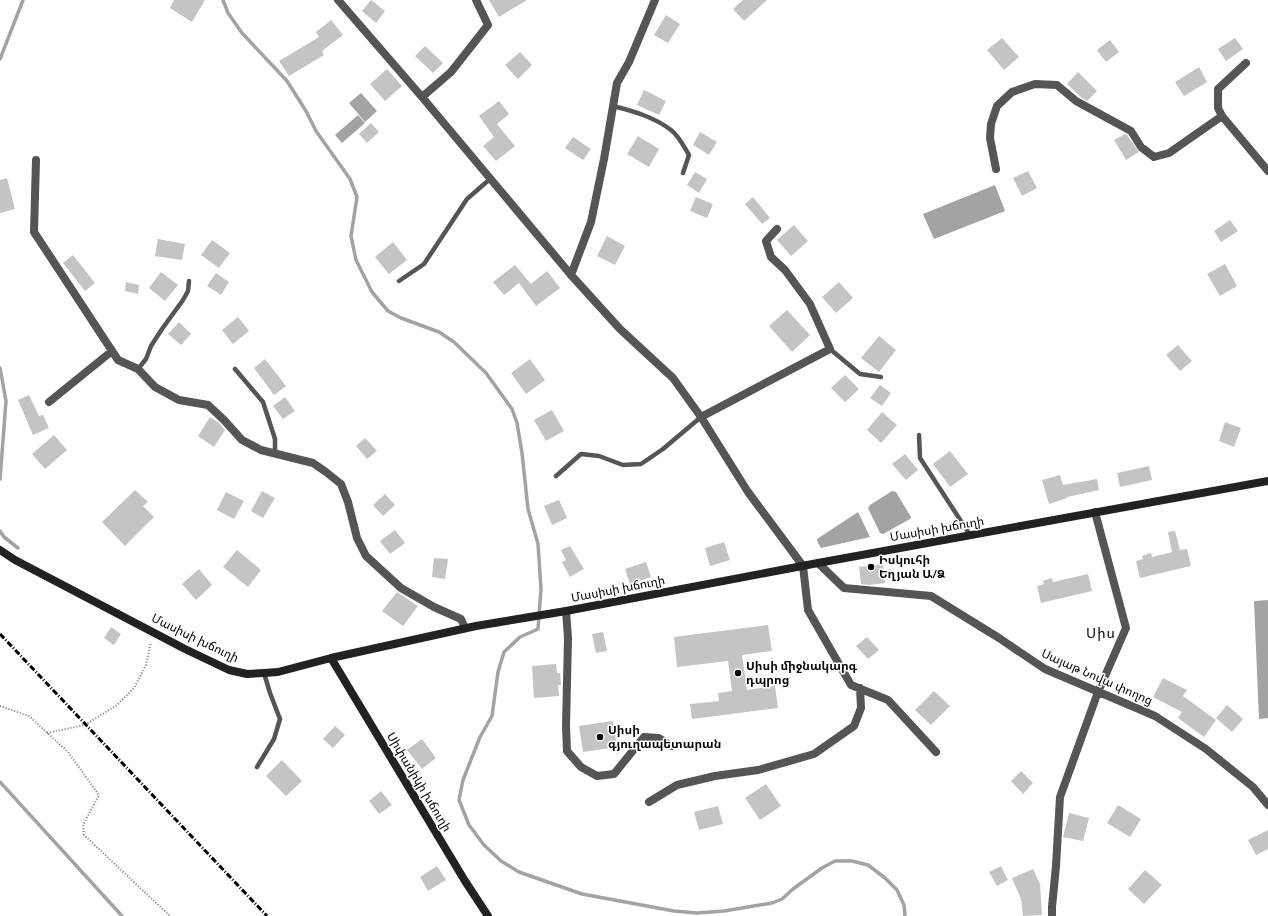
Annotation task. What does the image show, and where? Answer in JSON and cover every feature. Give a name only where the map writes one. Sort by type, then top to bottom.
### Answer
[{"type":"main road","name":"Մասիսի խճուղի","points":[[0,550],[15,560],[153,632],[230,670],[247,674],[278,672],[330,658],[465,628],[566,611],[818,563],[1268,481]]},
{"type":"main road","name":"Սիփանիկի խճուղի","points":[[330,658],[464,881],[488,916]]},
{"type":"street","points":[[338,0],[422,96],[571,275],[620,329],[673,378],[701,417],[748,492],[803,566],[808,610],[851,684],[888,700],[936,752]]},
{"type":"street","points":[[422,96],[451,72],[488,25],[476,0]]},
{"type":"street","points":[[571,275],[591,222],[617,83],[629,62],[655,0]]},
{"type":"street","points":[[1246,63],[1218,89],[1218,108],[1222,116],[1268,171]]},
{"type":"street","points":[[996,170],[990,138],[991,124],[998,106],[1012,92],[1035,84],[1057,85],[1076,101],[1131,131],[1142,146],[1154,157],[1169,153],[1222,116]]},
{"type":"street","points":[[36,160],[34,232],[118,360],[138,369],[155,387],[179,400],[208,405],[242,440],[261,450],[313,463],[341,484],[348,502],[357,538],[366,556],[400,588],[461,619],[465,628]]},
{"type":"street","points":[[701,417],[830,349],[810,304],[785,270],[771,257],[766,241],[777,229]]},
{"type":"street","points":[[49,402],[112,351]]},
{"type":"street","points":[[1052,916],[1060,797],[1098,692],[1126,628],[1095,512]]},
{"type":"street","name":"Սայաթ Նովա փողոց","points":[[818,563],[844,588],[931,596],[999,638],[1045,669],[1155,716],[1206,749],[1253,787],[1268,806]]},
{"type":"street","points":[[566,611],[568,638],[566,726],[567,751],[581,767],[597,776],[614,774],[644,737],[659,738],[672,746]]},
{"type":"street","points":[[649,802],[677,785],[715,776],[758,770],[814,754],[854,726],[861,708],[860,688]]},
{"type":"lane","points":[[613,106],[643,114],[672,130],[682,142],[689,155],[682,173]]},
{"type":"lane","points":[[399,281],[424,264],[468,198],[490,179]]},
{"type":"lane","points":[[138,369],[146,359],[151,346],[162,329],[183,300],[188,291],[189,281]]},
{"type":"lane","points":[[830,349],[860,374],[881,377]]},
{"type":"lane","points":[[235,369],[263,402],[275,439],[275,454]]},
{"type":"lane","points":[[556,476],[581,454],[599,456],[623,465],[641,464],[663,449],[701,417]]},
{"type":"lane","points":[[919,434],[920,458],[970,535]]},
{"type":"lane","points":[[257,767],[274,739],[280,719],[264,673]]},
{"type":"path","points":[[47,733],[85,725],[117,706],[134,688],[146,665],[153,632]]},
{"type":"path","points":[[0,706],[30,716],[68,752],[99,795],[83,825],[84,835],[170,916]]},
{"type":"shaded area","points":[[361,93],[377,111],[365,122],[349,103]]},
{"type":"shaded area","points":[[358,115],[365,123],[342,143],[335,135]]},
{"type":"shaded area","points":[[995,185],[1005,211],[934,239],[923,214]]},
{"type":"shaded area","points":[[892,491],[896,492],[911,517],[883,534],[880,533],[868,508],[870,505]]},
{"type":"shaded area","points":[[858,512],[870,537],[821,548],[817,539]]},
{"type":"shaded area","points":[[1268,600],[1268,718],[1259,719],[1254,601]]},
{"type":"building","points":[[174,0],[205,0],[192,22],[170,8]]},
{"type":"building","points":[[371,0],[385,11],[376,23],[362,11]]},
{"type":"building","points":[[489,0],[527,0],[499,17]]},
{"type":"building","points":[[743,0],[767,0],[744,21],[733,9]]},
{"type":"building","points":[[666,15],[680,24],[668,43],[654,35]]},
{"type":"building","points":[[331,20],[343,35],[322,51],[324,55],[289,76],[279,61],[319,37],[316,32]]},
{"type":"building","points":[[1002,38],[1019,57],[1004,70],[987,50]]},
{"type":"building","points":[[1235,38],[1243,49],[1226,61],[1218,49]]},
{"type":"building","points":[[1110,40],[1119,52],[1106,62],[1097,50]]},
{"type":"building","points":[[425,46],[443,63],[433,73],[415,56]]},
{"type":"building","points":[[520,52],[532,65],[518,79],[505,65]]},
{"type":"building","points":[[1199,67],[1207,82],[1184,96],[1175,82]]},
{"type":"building","points":[[387,69],[402,86],[385,101],[370,84]]},
{"type":"building","points":[[1078,72],[1097,91],[1087,101],[1067,84]]},
{"type":"building","points":[[644,90],[666,101],[659,115],[637,105]]},
{"type":"building","points":[[499,101],[509,114],[497,124],[515,146],[496,161],[483,146],[494,137],[479,116]]},
{"type":"building","points":[[371,123],[379,132],[367,143],[359,134]]},
{"type":"building","points":[[700,132],[717,142],[709,155],[693,145]]},
{"type":"building","points":[[1125,134],[1139,152],[1126,160],[1114,140]]},
{"type":"building","points":[[638,136],[659,149],[649,167],[627,154]]},
{"type":"building","points":[[573,137],[591,149],[583,160],[565,148]]},
{"type":"building","points":[[1028,171],[1037,188],[1022,196],[1013,178]]},
{"type":"building","points":[[695,172],[707,179],[699,193],[687,185]]},
{"type":"building","points":[[7,178],[15,209],[0,213],[0,180]]},
{"type":"building","points":[[696,197],[713,204],[707,218],[690,211]]},
{"type":"building","points":[[753,197],[770,218],[762,224],[745,204]]},
{"type":"building","points":[[1230,220],[1238,231],[1221,242],[1214,231]]},
{"type":"building","points":[[794,225],[808,241],[791,256],[777,240]]},
{"type":"building","points":[[607,236],[625,246],[615,265],[597,256]]},
{"type":"building","points":[[158,239],[185,244],[182,260],[155,256]]},
{"type":"building","points":[[212,240],[230,253],[219,268],[201,255]]},
{"type":"building","points":[[393,242],[407,260],[389,274],[375,257]]},
{"type":"building","points":[[73,255],[95,283],[85,291],[63,263]]},
{"type":"building","points":[[1225,264],[1237,286],[1220,296],[1207,274]]},
{"type":"building","points":[[515,265],[531,284],[547,271],[560,288],[536,306],[519,283],[504,295],[493,282]]},
{"type":"building","points":[[161,272],[178,285],[165,301],[149,288]]},
{"type":"building","points":[[216,273],[229,282],[221,295],[207,286]]},
{"type":"building","points":[[126,282],[139,285],[138,294],[125,291]]},
{"type":"building","points":[[839,282],[853,298],[836,313],[822,297]]},
{"type":"building","points":[[787,310],[810,335],[792,352],[769,326]]},
{"type":"building","points":[[238,317],[249,331],[233,344],[222,330]]},
{"type":"building","points":[[179,322],[191,334],[181,345],[168,334]]},
{"type":"building","points":[[879,336],[896,350],[879,372],[861,358]]},
{"type":"building","points":[[1178,345],[1192,361],[1180,371],[1166,355]]},
{"type":"building","points":[[265,359],[286,386],[274,395],[254,368]]},
{"type":"building","points":[[530,359],[545,380],[526,394],[511,373]]},
{"type":"building","points":[[845,375],[859,389],[845,402],[831,388]]},
{"type":"building","points":[[880,385],[891,393],[882,406],[870,398]]},
{"type":"building","points":[[29,395],[39,416],[43,415],[49,428],[33,435],[18,400]]},
{"type":"building","points":[[285,397],[295,411],[283,419],[273,406]]},
{"type":"building","points":[[552,410],[564,431],[546,441],[534,420]]},
{"type":"building","points":[[882,412],[897,425],[881,443],[867,430]]},
{"type":"building","points":[[210,417],[219,423],[225,430],[214,447],[198,436]]},
{"type":"building","points":[[1225,422],[1241,428],[1234,447],[1219,441]]},
{"type":"building","points":[[54,435],[67,450],[45,469],[32,454]]},
{"type":"building","points":[[365,438],[377,451],[367,459],[356,446]]},
{"type":"building","points":[[950,451],[968,474],[950,487],[933,464]]},
{"type":"building","points":[[905,454],[918,470],[906,480],[892,464]]},
{"type":"building","points":[[1149,466],[1152,480],[1120,487],[1117,473]]},
{"type":"building","points":[[1060,475],[1063,485],[1097,479],[1099,490],[1067,497],[1049,504],[1042,480]]},
{"type":"building","points":[[135,490],[148,502],[143,506],[154,517],[125,546],[102,522]]},
{"type":"building","points":[[262,491],[275,498],[263,518],[251,511]]},
{"type":"building","points":[[226,492],[244,501],[234,519],[217,510]]},
{"type":"building","points":[[385,494],[395,505],[383,516],[373,505]]},
{"type":"building","points":[[559,500],[567,518],[552,525],[544,506]]},
{"type":"building","points":[[395,530],[405,543],[390,554],[380,541]]},
{"type":"building","points":[[1175,531],[1180,550],[1187,549],[1191,566],[1140,578],[1136,561],[1143,559],[1142,556],[1151,553],[1152,557],[1172,552],[1168,532]]},
{"type":"building","points":[[724,542],[730,560],[710,566],[705,548]]},
{"type":"building","points":[[570,546],[584,569],[570,577],[562,562],[566,560],[561,550]]},
{"type":"building","points":[[237,550],[261,570],[248,587],[223,567]]},
{"type":"building","points":[[434,558],[448,559],[445,579],[432,577]]},
{"type":"building","points":[[646,562],[651,577],[630,584],[625,569]]},
{"type":"building","points":[[883,564],[885,583],[869,585],[861,584],[859,567]]},
{"type":"building","points":[[199,569],[212,585],[196,600],[182,584]]},
{"type":"building","points":[[1088,574],[1092,591],[1041,603],[1037,586],[1044,584],[1043,581],[1052,578],[1053,582]]},
{"type":"building","points":[[397,592],[418,606],[403,626],[382,611]]},
{"type":"building","points":[[768,625],[772,651],[742,655],[747,690],[775,686],[778,708],[692,719],[690,704],[719,701],[718,693],[732,691],[728,661],[677,667],[674,637]]},
{"type":"building","points":[[111,627],[121,634],[114,645],[104,638]]},
{"type":"building","points":[[603,632],[607,651],[596,653],[592,634]]},
{"type":"building","points":[[867,637],[879,650],[868,659],[856,646]]},
{"type":"building","points":[[556,664],[557,673],[560,673],[561,685],[558,685],[559,696],[534,698],[532,666]]},
{"type":"building","points":[[1163,678],[1187,690],[1183,696],[1216,720],[1204,737],[1178,718],[1182,712],[1153,697]]},
{"type":"building","points":[[934,691],[950,706],[931,725],[915,710]]},
{"type":"building","points":[[1227,705],[1243,719],[1232,732],[1216,718]]},
{"type":"building","points":[[613,721],[617,747],[583,752],[579,726]]},
{"type":"building","points":[[335,726],[345,735],[333,748],[323,739]]},
{"type":"building","points":[[422,739],[436,758],[422,769],[407,750]]},
{"type":"building","points":[[282,760],[302,781],[286,796],[266,776]]},
{"type":"building","points":[[1021,771],[1033,783],[1023,794],[1011,781]]},
{"type":"building","points":[[766,784],[781,806],[760,820],[745,798]]},
{"type":"building","points":[[381,791],[392,805],[379,814],[369,801]]},
{"type":"building","points":[[1118,805],[1141,819],[1130,837],[1107,823]]},
{"type":"building","points":[[718,806],[723,824],[699,830],[694,812]]},
{"type":"building","points":[[1069,813],[1089,818],[1083,841],[1063,837]]},
{"type":"building","points":[[1268,830],[1268,849],[1256,855],[1248,840]]},
{"type":"building","points":[[437,866],[446,880],[428,891],[420,877]]},
{"type":"building","points":[[1001,866],[1008,880],[997,886],[989,872]]},
{"type":"building","points":[[1033,869],[1040,884],[1042,915],[1023,916],[1021,899],[1012,878]]},
{"type":"building","points":[[1145,870],[1162,885],[1144,904],[1128,889]]},
{"type":"waterway","points":[[0,59],[23,0]]},
{"type":"waterway","points":[[223,0],[228,13],[242,33],[287,81],[306,111],[316,131],[350,179],[357,197],[351,236],[356,260],[372,292],[388,311],[401,318],[439,332],[454,342],[486,373],[512,409],[517,423],[528,509],[538,544],[541,589],[538,629],[520,637],[504,652],[498,672],[492,716],[480,737],[463,780],[459,800],[469,825],[484,845],[501,861],[519,872],[582,894],[674,911],[697,913],[724,911],[772,903],[782,899],[822,868],[835,861],[852,861],[868,865],[885,878],[897,890],[904,905],[905,916]]},
{"type":"waterway","points":[[0,368],[6,401],[0,479]]},
{"type":"waterway","points":[[0,531],[4,537],[18,548]]},
{"type":"waterway","points":[[0,782],[122,916]]},
{"type":"railway","points":[[0,634],[267,916]]},
{"type":"place","name":"Իսկուհի Եղյան Ա/Ձ","points":[[871,567]]},
{"type":"place","name":"Սիսի միջնակարգ դպրոց","points":[[738,673]]},
{"type":"place","name":"Սիսի գյուղապետարան","points":[[600,737]]},
{"type":"district","name":"Սիս","points":[[1101,633]]}]
